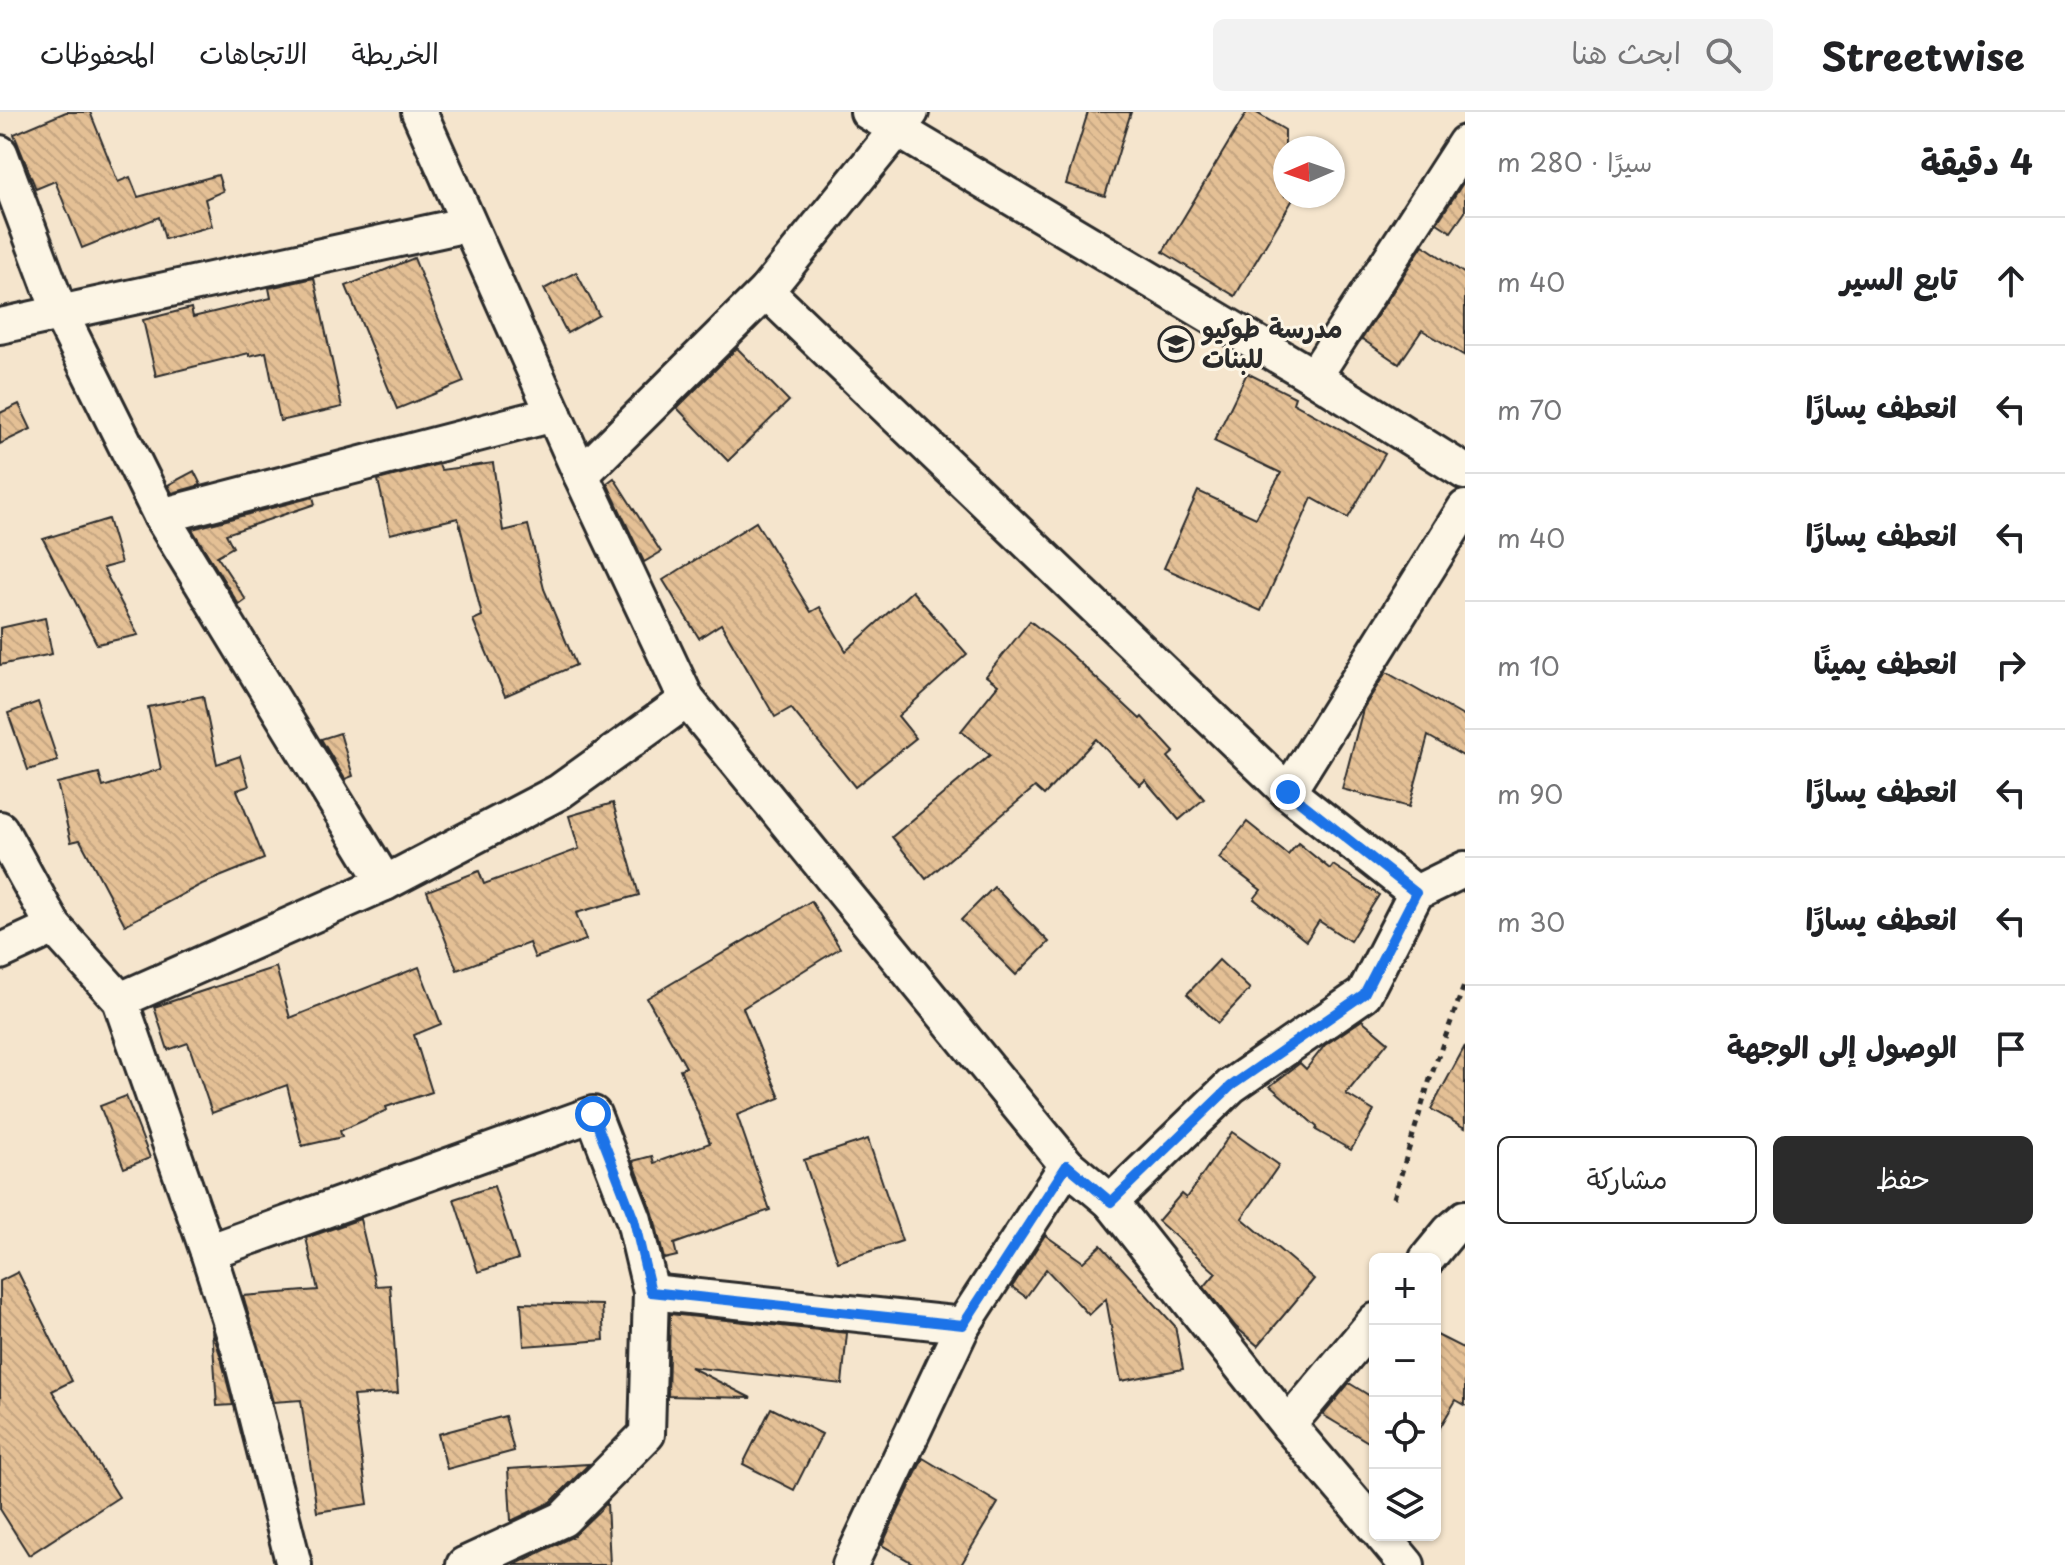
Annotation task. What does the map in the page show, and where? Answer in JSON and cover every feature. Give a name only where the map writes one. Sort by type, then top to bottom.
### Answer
[{"type":"street","points":[[419,112],[581,475],[687,700],[1067,1165],[1111,1202],[1288,1425],[1369,1520]]},
{"type":"street","points":[[581,475],[766,291],[892,118],[1465,472]]},
{"type":"street","points":[[1314,377],[1465,143]]},
{"type":"street","points":[[0,153],[60,313],[161,516],[385,883]]},
{"type":"street","points":[[0,326],[468,224]]},
{"type":"street","points":[[766,291],[1288,792],[1416,893]]},
{"type":"street","points":[[161,516],[554,414]]},
{"type":"street","points":[[1288,792],[1465,508]]},
{"type":"street","points":[[120,1000],[385,883],[559,792],[687,700]]},
{"type":"street","points":[[0,829],[54,927],[120,1000],[240,1352],[294,1565]]},
{"type":"street","points":[[1111,1202],[1231,1086],[1364,994],[1416,893],[1465,869]]},
{"type":"street","points":[[0,952],[54,927]]},
{"type":"street","points":[[208,1252],[593,1114],[634,1220],[651,1292],[647,1434],[563,1519],[464,1565]]},
{"type":"street","points":[[858,1560],[963,1325],[1067,1165]]},
{"type":"street","points":[[1433,1253],[1465,1218]]},
{"type":"street","points":[[651,1292],[963,1325]]},
{"type":"street","points":[[1288,1425],[1372,1325]]},
{"type":"street","points":[[1387,1541],[1407,1565]]},
{"type":"path","points":[[1394,1198],[1430,1079],[1465,983]]},
{"type":"building","points":[[66,112],[90,112],[118,182],[130,177],[138,197],[218,175],[223,191],[205,199],[212,226],[165,239],[159,217],[82,248],[55,181],[36,189],[14,134]]},
{"type":"building","points":[[1088,112],[1131,112],[1105,196],[1066,184]]},
{"type":"building","points":[[1247,112],[1255,112],[1285,130],[1285,136],[1273,136],[1273,208],[1288,208],[1235,296],[1163,252]]},
{"type":"building","points":[[1465,180],[1465,212],[1451,232],[1437,223]]},
{"type":"building","points":[[1423,245],[1465,274],[1465,356],[1422,330],[1399,364],[1362,339]]},
{"type":"building","points":[[414,258],[464,382],[397,409],[346,286]]},
{"type":"building","points":[[576,272],[599,315],[567,333],[544,289]]},
{"type":"building","points":[[314,278],[342,407],[280,421],[266,352],[249,356],[249,353],[156,376],[143,320],[191,308],[193,317],[271,298],[269,288]]},
{"type":"building","points":[[737,348],[789,401],[728,461],[677,408]]},
{"type":"building","points":[[1247,373],[1295,397],[1293,403],[1385,454],[1348,518],[1312,498],[1261,611],[1164,568],[1198,491],[1256,518],[1281,473],[1214,441]]},
{"type":"building","points":[[19,404],[31,429],[0,444],[0,413]]},
{"type":"building","points":[[493,463],[503,531],[528,525],[544,589],[576,665],[505,696],[473,620],[482,616],[458,518],[390,534],[378,480],[439,464],[441,470]]},
{"type":"building","points":[[194,471],[201,485],[172,493],[168,485]]},
{"type":"building","points":[[614,478],[661,552],[644,562],[607,483]]},
{"type":"building","points":[[313,497],[315,504],[226,534],[233,547],[217,556],[246,600],[239,605],[192,529]]},
{"type":"building","points":[[108,519],[121,563],[103,568],[138,635],[97,644],[43,539]]},
{"type":"building","points":[[756,522],[811,612],[820,607],[846,651],[912,591],[967,654],[898,716],[916,738],[855,787],[791,708],[775,717],[721,624],[699,638],[663,580]]},
{"type":"building","points":[[45,618],[52,654],[0,665],[0,628]]},
{"type":"building","points":[[1030,621],[1140,719],[1142,717],[1174,752],[1168,757],[1204,799],[1179,820],[1145,780],[1140,785],[1096,739],[1044,795],[1035,787],[926,879],[892,837],[990,755],[961,731],[998,685],[986,676]]},
{"type":"building","points":[[1386,672],[1465,717],[1465,757],[1428,736],[1409,807],[1342,789],[1363,709]]},
{"type":"building","points":[[203,696],[217,764],[240,756],[249,786],[237,790],[264,859],[202,884],[125,925],[80,840],[71,842],[57,783],[99,773],[103,787],[161,769],[148,707]]},
{"type":"building","points":[[38,702],[58,761],[28,770],[8,713]]},
{"type":"building","points":[[340,733],[353,776],[345,779],[321,739]]},
{"type":"building","points":[[613,803],[639,895],[576,913],[586,940],[535,958],[529,943],[457,970],[427,891],[479,871],[484,884],[579,849],[569,816]]},
{"type":"building","points":[[1247,822],[1288,855],[1298,843],[1330,869],[1333,865],[1379,895],[1350,941],[1319,921],[1306,941],[1254,899],[1261,890],[1219,858]]},
{"type":"building","points":[[994,887],[1049,942],[1016,975],[961,920]]},
{"type":"building","points":[[811,901],[840,948],[743,1008],[780,1098],[737,1115],[770,1210],[674,1244],[677,1256],[664,1259],[653,1213],[633,1161],[652,1156],[654,1163],[710,1143],[680,1069],[686,1067],[647,998]]},
{"type":"building","points":[[1219,960],[1250,989],[1218,1023],[1187,994]]},
{"type":"building","points":[[276,967],[290,1018],[419,967],[441,1024],[414,1035],[432,1092],[386,1107],[387,1110],[340,1131],[342,1137],[302,1146],[287,1085],[212,1113],[188,1043],[168,1050],[154,1007]]},
{"type":"building","points":[[1362,1020],[1388,1042],[1346,1094],[1374,1111],[1351,1150],[1316,1130],[1317,1127],[1270,1086],[1300,1063],[1306,1069],[1325,1045]]},
{"type":"building","points":[[1465,1046],[1465,1128],[1431,1109]]},
{"type":"building","points":[[126,1096],[150,1158],[124,1168],[100,1106]]},
{"type":"building","points":[[1232,1132],[1279,1165],[1242,1218],[1314,1279],[1258,1346],[1236,1327],[1204,1287],[1216,1273],[1158,1221],[1181,1194],[1186,1198]]},
{"type":"building","points":[[868,1139],[902,1241],[838,1262],[804,1160]]},
{"type":"building","points":[[494,1186],[518,1259],[478,1272],[454,1199]]},
{"type":"building","points":[[360,1219],[376,1286],[390,1285],[398,1393],[353,1396],[368,1504],[317,1512],[301,1400],[273,1402],[243,1296],[318,1290],[306,1238]]},
{"type":"building","points":[[1045,1235],[1083,1262],[1101,1245],[1175,1326],[1183,1369],[1121,1381],[1106,1299],[1089,1315],[1046,1269],[1026,1297],[1012,1287]]},
{"type":"building","points":[[18,1272],[72,1381],[52,1391],[119,1497],[29,1555],[0,1509],[0,1281]]},
{"type":"building","points":[[521,1303],[602,1305],[604,1340],[524,1346]]},
{"type":"building","points":[[670,1314],[847,1333],[842,1384],[690,1367],[751,1398],[668,1396]]},
{"type":"building","points":[[212,1329],[221,1358],[233,1405],[217,1406]]},
{"type":"building","points":[[1441,1337],[1465,1349],[1465,1405],[1456,1400],[1441,1426]]},
{"type":"building","points":[[1349,1383],[1369,1395],[1369,1442],[1323,1415]]},
{"type":"building","points":[[771,1408],[822,1434],[794,1490],[743,1464]]},
{"type":"building","points":[[505,1416],[514,1451],[447,1469],[438,1434]]},
{"type":"building","points":[[923,1458],[998,1503],[961,1565],[916,1565],[882,1545]]},
{"type":"building","points":[[589,1464],[551,1502],[511,1521],[508,1469]]},
{"type":"building","points":[[607,1503],[610,1565],[514,1565],[572,1537]]},
{"type":"place","name":"مدرسة طوكيو للبنات","points":[[1176,344]]},
{"type":"route","points":[[593,1114],[634,1220],[651,1292],[963,1325],[1067,1165],[1111,1202],[1231,1086],[1364,994],[1416,893],[1288,792]]}]
